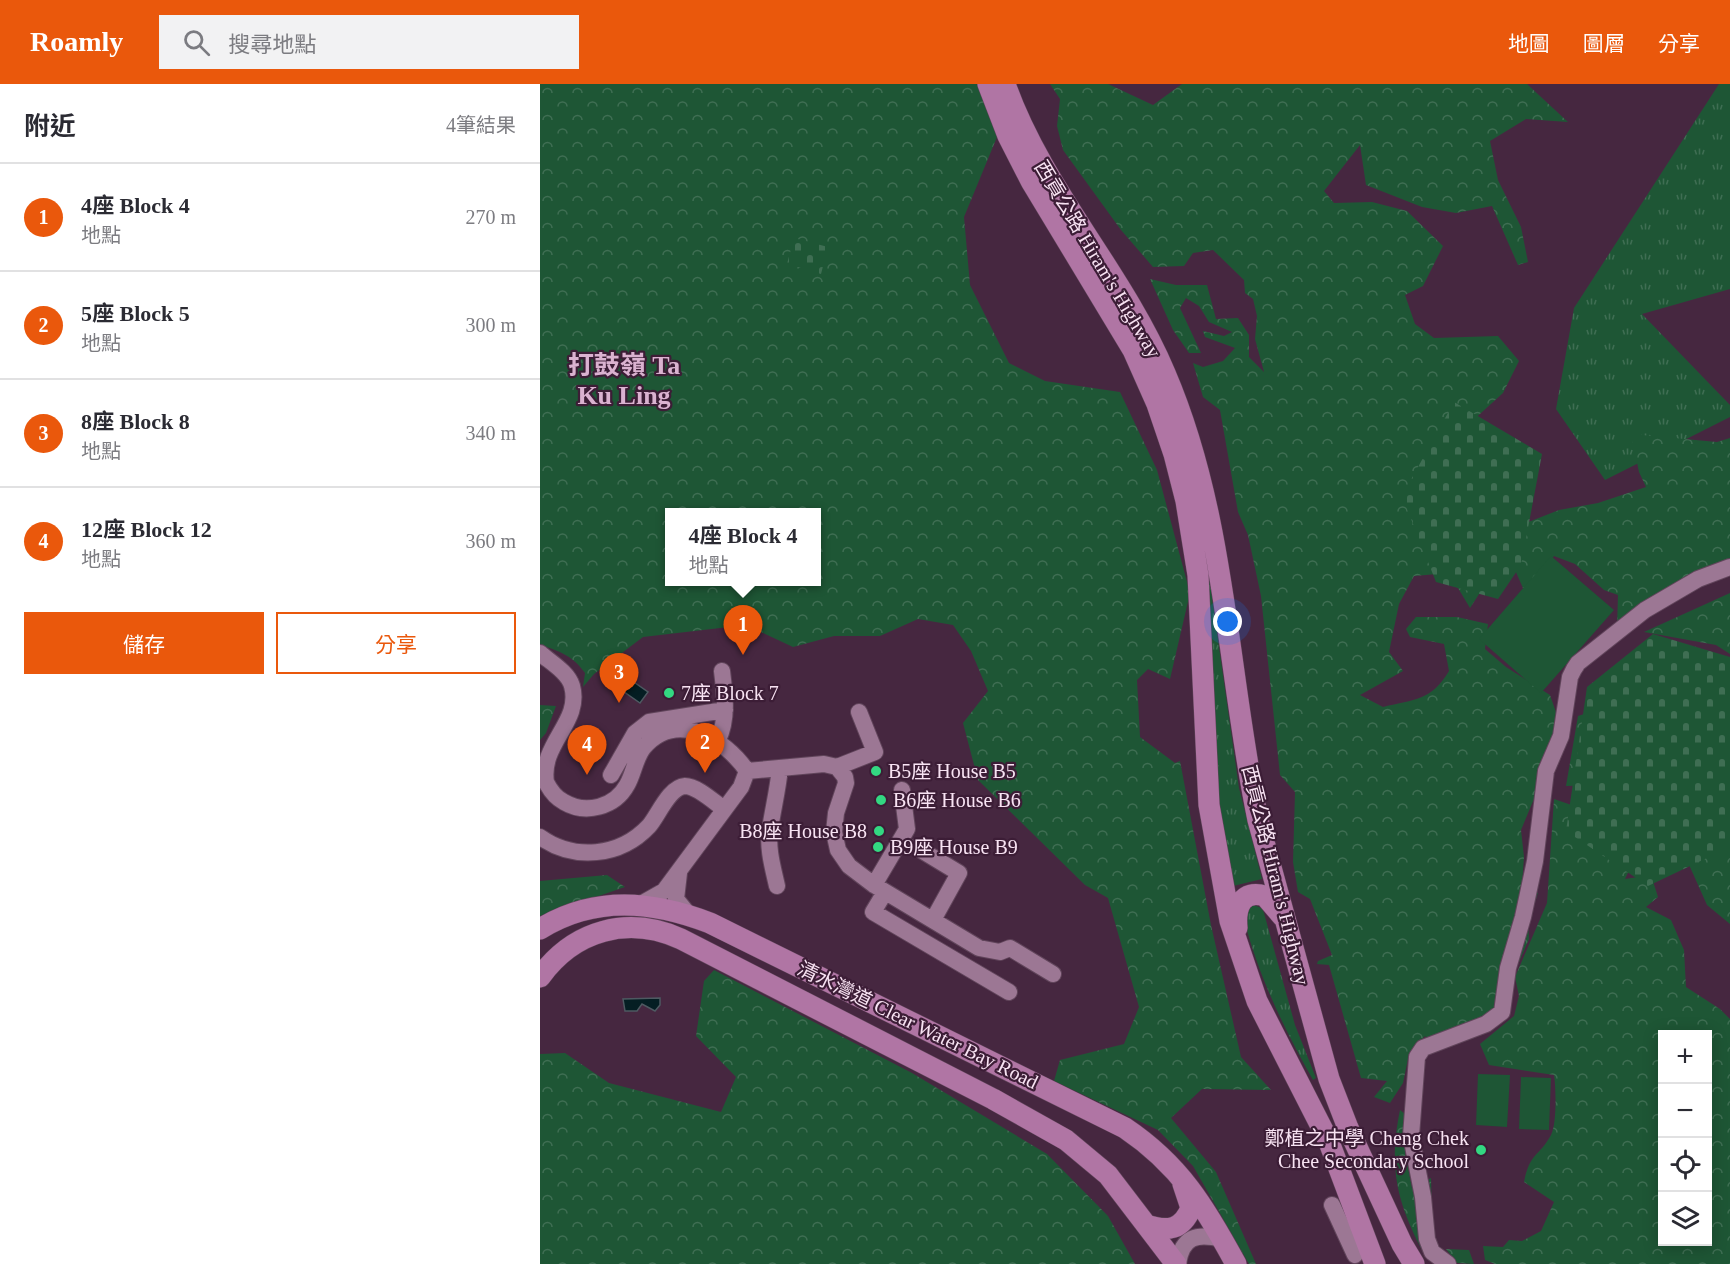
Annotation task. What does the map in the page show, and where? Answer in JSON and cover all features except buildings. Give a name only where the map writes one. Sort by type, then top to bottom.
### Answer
[{"type":"main road","name":"西貢公路 Hiram's Highway","points":[[988,84],[1008,136],[1031,181],[1133,350],[1157,404],[1174,454],[1186,501],[1198,575],[1207,777],[1212,831],[1228,915],[1241,958],[1269,1029],[1322,1126],[1348,1190],[1361,1257]]},
{"type":"main road","name":"西貢公路 Hiram's Highway","points":[[1005,84],[1019,122],[1041,165],[1150,341],[1168,380],[1195,453],[1215,542],[1250,779],[1287,924],[1329,1079],[1348,1128],[1413,1264]]},
{"type":"main road","points":[[1241,958],[1236,922],[1238,904],[1243,898],[1257,894],[1265,896],[1279,909],[1287,924]]},
{"type":"main road","name":"清水灣道 Clear Water Bay Road","points":[[540,929],[559,918],[590,908],[641,904],[689,915],[1125,1128],[1150,1145],[1174,1167],[1203,1204],[1236,1264]]},
{"type":"main road","name":"清水灣道 Clear Water Bay Road","points":[[540,977],[568,947],[598,932],[634,926],[672,934],[972,1088],[1066,1140],[1108,1175],[1177,1264]]},
{"type":"main road","points":[[1146,1225],[1172,1229],[1188,1217],[1191,1208],[1188,1197],[1174,1167]]},
{"type":"main road","points":[[1348,1190],[1385,1264]]},
{"type":"main road","points":[[1146,1225],[1162,1264]]},
{"type":"street","points":[[1448,1264],[1432,1252],[1427,1239],[1424,1197],[1411,1136],[1417,1057],[1423,1048],[1486,1024],[1503,1012],[1508,968],[1523,917],[1535,861],[1546,771],[1562,736],[1570,677],[1578,663],[1645,610],[1698,579],[1730,567]]},
{"type":"street","points":[[540,653],[568,679],[572,687],[570,708],[547,742],[542,761],[546,781],[565,803],[588,809],[614,800],[627,785],[640,753],[648,743],[665,733],[687,730],[718,740],[747,771]]},
{"type":"street","points":[[718,740],[724,728],[722,672]]},
{"type":"street","points":[[611,775],[635,733],[649,722],[725,710]]},
{"type":"street","points":[[747,771],[824,764],[837,767],[875,752],[859,712]]},
{"type":"street","points":[[837,767],[845,777],[846,783],[834,822],[835,841],[849,866],[880,889],[979,948],[1000,952],[1010,948],[1053,974]]},
{"type":"street","points":[[777,886],[771,859],[769,831],[777,802],[780,768]]},
{"type":"street","points":[[641,904],[663,891],[741,787],[747,771]]},
{"type":"street","points":[[540,837],[555,846],[575,852],[595,853],[615,848],[642,833],[674,791],[682,786],[691,787],[724,809]]},
{"type":"street","points":[[902,790],[907,830],[880,889],[873,912],[1009,992]]},
{"type":"street","points":[[916,847],[959,873],[933,920]]},
{"type":"street","points":[[681,867],[676,886],[676,899],[689,915]]},
{"type":"street","points":[[1332,1205],[1361,1257]]},
{"type":"street","points":[[1177,1264],[1183,1245],[1187,1241],[1205,1237],[1222,1239]]},
{"type":"green space","points":[[540,84],[981,84],[997,137],[964,217],[970,285],[1009,363],[1045,381],[1120,392],[1157,470],[1190,593],[1170,679],[1148,669],[1137,680],[1140,737],[1175,763],[1180,761],[1211,925],[1241,1057],[1271,1090],[1202,1089],[1171,1118],[1216,1172],[1256,1264],[1249,1264],[1193,1166],[1158,1130],[1054,1081],[1060,1060],[1124,1044],[1139,1007],[1108,898],[1085,885],[978,780],[963,723],[988,691],[971,651],[953,625],[918,619],[880,636],[834,636],[793,647],[746,625],[643,637],[594,674],[583,687],[585,673],[576,662],[560,652],[540,645]]},
{"type":"green space","points":[[1050,84],[1108,84],[1153,105],[1182,84],[1527,84],[1568,122],[1526,119],[1490,141],[1498,180],[1521,227],[1528,262],[1518,265],[1492,206],[1456,213],[1422,207],[1366,185],[1360,145],[1324,191],[1334,203],[1372,202],[1407,211],[1443,246],[1423,286],[1405,295],[1415,324],[1434,338],[1498,336],[1519,361],[1503,393],[1470,423],[1496,568],[1470,608],[1449,573],[1414,576],[1399,604],[1389,652],[1403,671],[1360,695],[1383,707],[1413,700],[1436,688],[1449,671],[1444,644],[1410,637],[1406,629],[1416,617],[1457,617],[1488,624],[1485,649],[1506,667],[1550,695],[1566,741],[1536,794],[1521,830],[1524,857],[1522,885],[1538,893],[1528,922],[1529,939],[1491,1027],[1461,1039],[1446,1031],[1438,1051],[1425,1036],[1409,1054],[1403,1083],[1390,1103],[1374,1097],[1387,1081],[1361,1078],[1329,965],[1317,964],[1318,961],[1332,955],[1310,899],[1298,892],[1293,862],[1295,792],[1280,775],[1261,596],[1248,535],[1238,512],[1220,410],[1203,397],[1193,363],[1203,367],[1223,361],[1235,348],[1205,337],[1203,331],[1224,336],[1232,332],[1209,322],[1199,306],[1186,298],[1180,308],[1201,353],[1189,353],[1173,330],[1150,279],[1176,285],[1207,285],[1216,319],[1238,318],[1249,335],[1249,357],[1264,372],[1255,339],[1257,316],[1253,299],[1245,293],[1244,280],[1213,250],[1193,253],[1184,266],[1153,267],[1121,230],[1063,150],[1057,126],[1060,99]]},
{"type":"green space","points":[[1719,84],[1730,84],[1730,289],[1642,314],[1730,405],[1730,417],[1605,480],[1556,409],[1574,308]]},
{"type":"green space","points":[[794,238],[828,247],[821,274],[787,264]]},
{"type":"green space","points":[[1454,402],[1542,454],[1521,565],[1498,599],[1436,582],[1402,496]]},
{"type":"green space","points":[[1631,434],[1717,442],[1730,438],[1730,571],[1617,627],[1618,595],[1604,590],[1575,564],[1554,556],[1526,595],[1505,547],[1506,531],[1559,510],[1598,503],[1646,487],[1639,472]]},
{"type":"green space","points":[[1203,555],[1206,555],[1239,788],[1262,879],[1229,887],[1222,852]]},
{"type":"green space","points":[[1551,556],[1614,610],[1541,693],[1479,639]]},
{"type":"green space","points":[[1730,593],[1730,654],[1716,645],[1644,632]]},
{"type":"green space","points":[[1653,634],[1730,657],[1730,847],[1648,886],[1566,831],[1587,687]]},
{"type":"green space","points":[[540,705],[556,706],[546,733],[540,740]]},
{"type":"green space","points":[[1596,710],[1643,842],[1625,879],[1651,875],[1658,897],[1646,907],[1671,920],[1684,950],[1686,987],[1720,1009],[1730,1019],[1730,1264],[1495,1264],[1485,1260],[1483,1246],[1503,1247],[1509,1240],[1522,1241],[1541,1231],[1554,1202],[1524,1182],[1529,1165],[1547,1142],[1553,1130],[1556,1105],[1554,1075],[1489,1065],[1480,1044],[1514,1016],[1519,996],[1515,977],[1547,903],[1554,799],[1586,810],[1597,785],[1566,786],[1578,716]]},
{"type":"green space","points":[[1730,837],[1730,924],[1707,905],[1686,858]]},
{"type":"green space","points":[[607,875],[625,887],[540,916],[540,881]]},
{"type":"green space","points":[[1253,905],[1262,908],[1264,913],[1295,1025],[1316,1078],[1313,1080],[1282,1020],[1256,959],[1243,916]]},
{"type":"green space","points":[[714,970],[912,1073],[1047,1154],[1108,1216],[1135,1264],[540,1264],[540,1054],[565,1053],[609,1083],[721,1112],[736,1077],[696,1036],[704,981]]},
{"type":"green space","points":[[1478,1074],[1510,1075],[1507,1127],[1476,1125]]},
{"type":"green space","points":[[1521,1077],[1551,1078],[1549,1130],[1519,1129]]},
{"type":"green space","points":[[1400,1110],[1405,1114],[1405,1153],[1412,1188],[1431,1178],[1432,1214],[1425,1256],[1402,1202],[1395,1168],[1396,1131]]},
{"type":"green space","points":[[1446,1249],[1469,1250],[1474,1264],[1457,1263]]},
{"type":"shaded area","points":[[628,678],[648,692],[640,703],[620,689]]},
{"type":"shaded area","points":[[660,998],[660,1005],[655,1011],[642,1004],[637,1011],[625,1011],[623,999]]},
{"type":"place","name":"4座 Block 4","points":[[743,655]]},
{"type":"place","name":"7座 Block 7","points":[[669,693]]},
{"type":"place","name":"8座 Block 8","points":[[619,703]]},
{"type":"place","name":"B5座 House B5","points":[[876,771]]},
{"type":"place","name":"5座 Block 5","points":[[705,773]]},
{"type":"place","name":"12座 Block 12","points":[[587,775]]},
{"type":"place","name":"B6座 House B6","points":[[881,800]]},
{"type":"place","name":"B8座 House B8","points":[[879,831]]},
{"type":"place","name":"B9座 House B9","points":[[878,847]]},
{"type":"place","name":"鄭植之中學 Cheng Chek Chee Secondary School","points":[[1481,1150]]},
{"type":"district","name":"打鼓嶺 Ta Ku Ling","points":[[624,380]]}]
